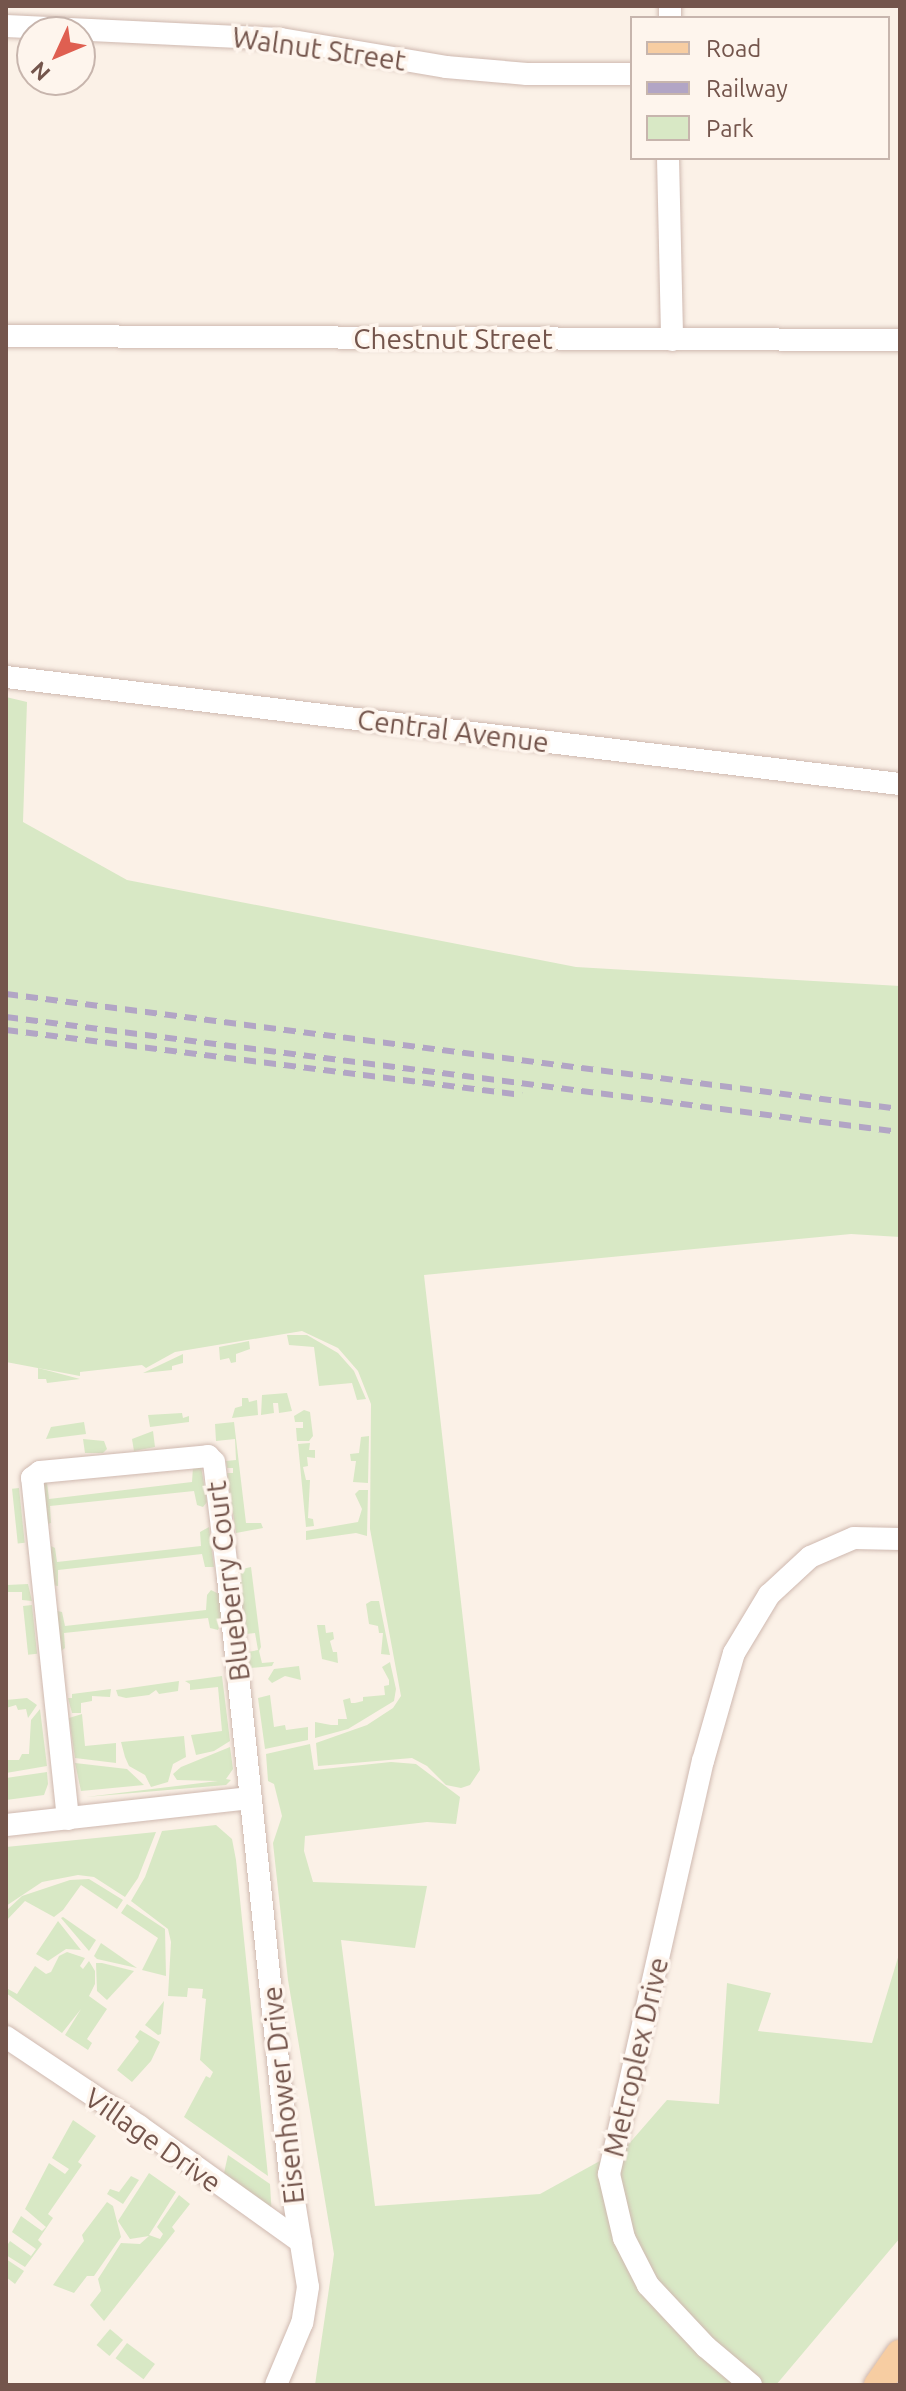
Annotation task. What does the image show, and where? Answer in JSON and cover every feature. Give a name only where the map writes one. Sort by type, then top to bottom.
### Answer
[{"type":"main road","points":[[878,2385],[900,2354]]},
{"type":"street","name":"Walnut Street","points":[[6,26],[281,39],[446,67],[527,74],[630,74]]},
{"type":"street","points":[[668,160],[672,340]]},
{"type":"street","name":"Chestnut Street","points":[[6,336],[900,340]]},
{"type":"street","name":"Central Avenue","points":[[6,677],[900,784]]},
{"type":"street","name":"Blueberry Court","points":[[68,1819],[30,1483],[35,1474],[56,1470],[204,1455],[212,1458],[251,1798]]},
{"type":"street","name":"Metroplex Drive","points":[[751,2385],[706,2347],[648,2285],[624,2238],[609,2174],[703,1761],[734,1653],[769,1595],[810,1557],[854,1538],[900,1539]]},
{"type":"street","points":[[6,1825],[251,1798]]},
{"type":"street","name":"Eisenhower Drive","points":[[251,1798],[290,2176],[308,2287],[302,2323],[276,2385]]},
{"type":"street","name":"Village Drive","points":[[6,2037],[139,2126],[301,2242]]},
{"type":"green space","points":[[6,697],[27,702],[23,822],[127,880],[576,967],[900,986],[900,1237],[851,1234],[424,1275],[480,1770],[470,1785],[461,1788],[446,1785],[427,1766],[412,1758],[318,1766],[316,1743],[367,1725],[393,1708],[401,1696],[370,1529],[371,1404],[358,1371],[338,1348],[302,1331],[175,1352],[146,1368],[142,1365],[80,1372],[80,1376],[6,1362]]},
{"type":"green space","points":[[287,1335],[307,1335],[338,1353],[354,1371],[366,1399],[357,1400],[352,1383],[319,1386],[314,1347],[289,1345]]},
{"type":"green space","points":[[249,1341],[250,1349],[236,1354],[236,1362],[231,1363],[229,1358],[220,1360],[219,1347]]},
{"type":"green space","points":[[183,1354],[183,1363],[172,1366],[172,1370],[143,1373]]},
{"type":"green space","points":[[38,1368],[80,1379],[47,1383],[46,1379],[38,1379]]},
{"type":"green space","points":[[287,1393],[292,1411],[279,1413],[278,1403],[273,1403],[274,1413],[261,1415],[262,1395]]},
{"type":"green space","points":[[242,1398],[248,1398],[249,1402],[257,1400],[258,1415],[232,1418],[235,1408],[242,1406]]},
{"type":"green space","points":[[304,1410],[310,1412],[313,1436],[309,1441],[297,1441],[296,1428],[303,1428],[303,1422],[295,1422],[294,1416]]},
{"type":"green space","points":[[182,1413],[183,1418],[189,1416],[189,1422],[150,1427],[148,1415]]},
{"type":"green space","points":[[84,1422],[86,1434],[46,1439],[51,1427]]},
{"type":"green space","points":[[234,1422],[246,1523],[261,1523],[263,1528],[236,1533],[227,1473],[233,1473],[233,1468],[227,1468],[226,1461],[236,1460],[235,1439],[216,1441],[215,1424]]},
{"type":"green space","points":[[153,1431],[155,1447],[134,1451],[132,1439]]},
{"type":"green space","points":[[369,1436],[368,1483],[353,1482],[356,1461],[351,1461],[350,1454],[359,1453],[361,1437]]},
{"type":"green space","points":[[83,1439],[104,1441],[107,1449],[103,1453],[85,1453]]},
{"type":"green space","points":[[310,1443],[309,1450],[315,1450],[315,1458],[307,1457],[308,1466],[303,1467],[306,1480],[310,1480],[308,1518],[313,1519],[314,1526],[306,1527],[298,1444]]},
{"type":"green space","points":[[201,1466],[207,1502],[203,1507],[197,1505],[194,1491],[50,1506],[51,1523],[47,1524],[44,1482],[47,1483],[49,1499],[192,1482],[193,1467]]},
{"type":"green space","points":[[19,1488],[25,1543],[18,1543],[12,1489]]},
{"type":"green space","points":[[359,1490],[368,1490],[367,1536],[356,1533],[306,1540],[306,1531],[358,1522],[362,1509],[355,1494]]},
{"type":"green space","points":[[209,1527],[214,1567],[205,1567],[202,1554],[58,1570],[58,1586],[52,1585],[51,1546],[55,1548],[57,1562],[201,1546],[200,1532]]},
{"type":"green space","points":[[251,1567],[259,1651],[262,1663],[274,1662],[272,1666],[250,1668],[248,1652],[258,1650],[255,1633],[246,1634],[238,1570]]},
{"type":"green space","points":[[28,1584],[32,1601],[22,1600],[22,1592],[6,1592],[7,1585]]},
{"type":"green space","points":[[211,1590],[219,1594],[222,1621],[218,1630],[210,1628],[208,1618],[64,1633],[65,1648],[61,1651],[57,1611],[62,1612],[65,1626],[206,1610],[207,1595]]},
{"type":"green space","points":[[379,1601],[390,1655],[381,1654],[383,1633],[379,1633],[378,1626],[369,1624],[366,1604]]},
{"type":"green space","points":[[32,1605],[37,1654],[28,1655],[23,1606]]},
{"type":"green space","points":[[317,1625],[325,1625],[326,1633],[333,1632],[334,1639],[330,1641],[333,1652],[337,1652],[338,1663],[322,1659]]},
{"type":"green space","points":[[390,1662],[396,1689],[394,1701],[348,1729],[315,1738],[315,1722],[338,1725],[338,1719],[347,1719],[343,1700],[350,1698],[351,1703],[355,1703],[363,1701],[363,1697],[385,1695],[384,1686],[389,1685],[389,1680],[382,1667]]},
{"type":"green space","points":[[299,1666],[301,1680],[285,1676],[272,1683],[268,1679],[274,1669]]},
{"type":"green space","points":[[222,1676],[230,1741],[214,1751],[196,1755],[191,1735],[222,1731],[218,1687],[190,1690],[190,1684],[185,1681]]},
{"type":"green space","points":[[179,1681],[178,1691],[159,1694],[156,1690],[149,1695],[126,1698],[118,1696],[116,1690]]},
{"type":"green space","points":[[111,1689],[110,1697],[92,1696],[92,1701],[81,1703],[81,1713],[72,1713],[68,1698],[72,1698],[72,1694]]},
{"type":"green space","points":[[270,1695],[274,1727],[285,1725],[286,1730],[308,1727],[308,1740],[265,1749],[258,1698]]},
{"type":"green space","points":[[27,1698],[37,1705],[28,1718],[26,1709],[18,1710],[16,1705],[6,1708],[6,1700]]},
{"type":"green space","points":[[40,1709],[47,1766],[6,1773],[6,1756],[8,1760],[19,1760],[22,1754],[29,1754],[31,1720]]},
{"type":"green space","points":[[82,1714],[85,1746],[116,1743],[116,1763],[75,1758],[69,1718]]},
{"type":"green space","points":[[184,1736],[186,1757],[173,1764],[168,1782],[151,1787],[145,1775],[129,1766],[121,1742]]},
{"type":"green space","points":[[310,1744],[314,1770],[391,1762],[416,1764],[460,1797],[456,1824],[427,1822],[305,1836],[304,1851],[313,1882],[427,1886],[415,1948],[341,1940],[375,2206],[540,2194],[627,2146],[667,2100],[719,2104],[727,1983],[771,1993],[758,2031],[872,2043],[900,1951],[900,2238],[776,2385],[315,2385],[334,2254],[288,1980],[273,1843],[282,1816],[274,1784],[268,1781],[266,1754]]},
{"type":"green space","points":[[230,1747],[233,1769],[226,1779],[231,1780],[226,1785],[86,1797],[218,1781],[177,1780],[173,1774],[181,1767]]},
{"type":"green space","points":[[75,1763],[127,1769],[144,1785],[81,1791]]},
{"type":"green space","points":[[47,1772],[48,1784],[44,1795],[6,1800],[6,1778]]},
{"type":"green space","points":[[216,1825],[232,1839],[236,1860],[268,2176],[184,2117],[206,2076],[210,2078],[213,2072],[200,2060],[206,1999],[202,1998],[203,1989],[188,1988],[187,1997],[168,1996],[171,1942],[168,1929],[131,1901],[145,1877],[162,1831]]},
{"type":"green space","points":[[156,1832],[138,1878],[125,1897],[94,1877],[78,1875],[42,1882],[6,1906],[6,1847]]},
{"type":"green space","points":[[89,1879],[123,1900],[117,1909],[81,1885],[54,1917],[25,1901],[6,1921],[6,1911],[22,1896],[70,1880]]},
{"type":"green space","points":[[127,1904],[165,1929],[166,1976],[142,1970],[158,1938],[121,1913]]},
{"type":"green space","points":[[61,1918],[96,1940],[89,1951]]},
{"type":"green space","points":[[58,1921],[81,1950],[66,1949],[48,1961],[36,1954]]},
{"type":"green space","points":[[101,1943],[137,1968],[97,1959],[94,1956]]},
{"type":"green space","points":[[67,1952],[85,1958],[80,1966],[83,1969],[89,1961],[95,1971],[95,1984],[89,1996],[107,2009],[87,2039],[92,2043],[88,2050],[65,2035],[81,2009],[62,2033],[6,1993],[8,1989],[17,1994],[35,1966],[46,1974],[51,1972],[59,1956]]},
{"type":"green space","points":[[96,1963],[134,1971],[107,2000],[97,1991]]},
{"type":"green space","points":[[164,2001],[161,2034],[158,2035],[145,2025]]},
{"type":"green space","points":[[140,2030],[160,2042],[151,2061],[132,2082],[117,2070],[139,2041],[135,2037]]},
{"type":"green space","points":[[73,2120],[96,2136],[78,2162],[82,2165],[48,2214],[53,2218],[38,2240],[42,2244],[25,2267],[6,2255],[6,2247],[10,2241],[31,2256],[36,2249],[12,2232],[21,2216],[42,2231],[46,2227],[25,2209],[49,2163],[65,2174],[69,2169],[52,2158]]},
{"type":"green space","points":[[228,2155],[270,2184],[272,2218],[224,2173]]},
{"type":"green space","points":[[149,2173],[176,2192],[149,2235],[160,2239],[163,2234],[157,2227],[179,2195],[190,2204],[172,2227],[175,2231],[104,2321],[90,2305],[101,2291],[98,2279],[121,2243],[140,2244],[149,2236],[130,2239],[118,2221]]},
{"type":"green space","points":[[131,2176],[139,2180],[123,2204],[107,2194],[110,2189],[119,2192]]},
{"type":"green space","points":[[107,2202],[113,2206],[121,2237],[94,2276],[87,2276],[74,2293],[53,2285],[84,2241],[82,2235]]},
{"type":"green space","points":[[6,2259],[24,2271],[15,2284],[6,2277]]},
{"type":"green space","points":[[110,2329],[123,2340],[110,2356],[97,2345]]},
{"type":"green space","points":[[127,2343],[155,2364],[144,2379],[116,2358]]},
{"type":"railway","points":[[6,994],[900,1109]]},
{"type":"railway","points":[[6,1017],[900,1132]]},
{"type":"railway","points":[[6,1030],[522,1095]]}]
